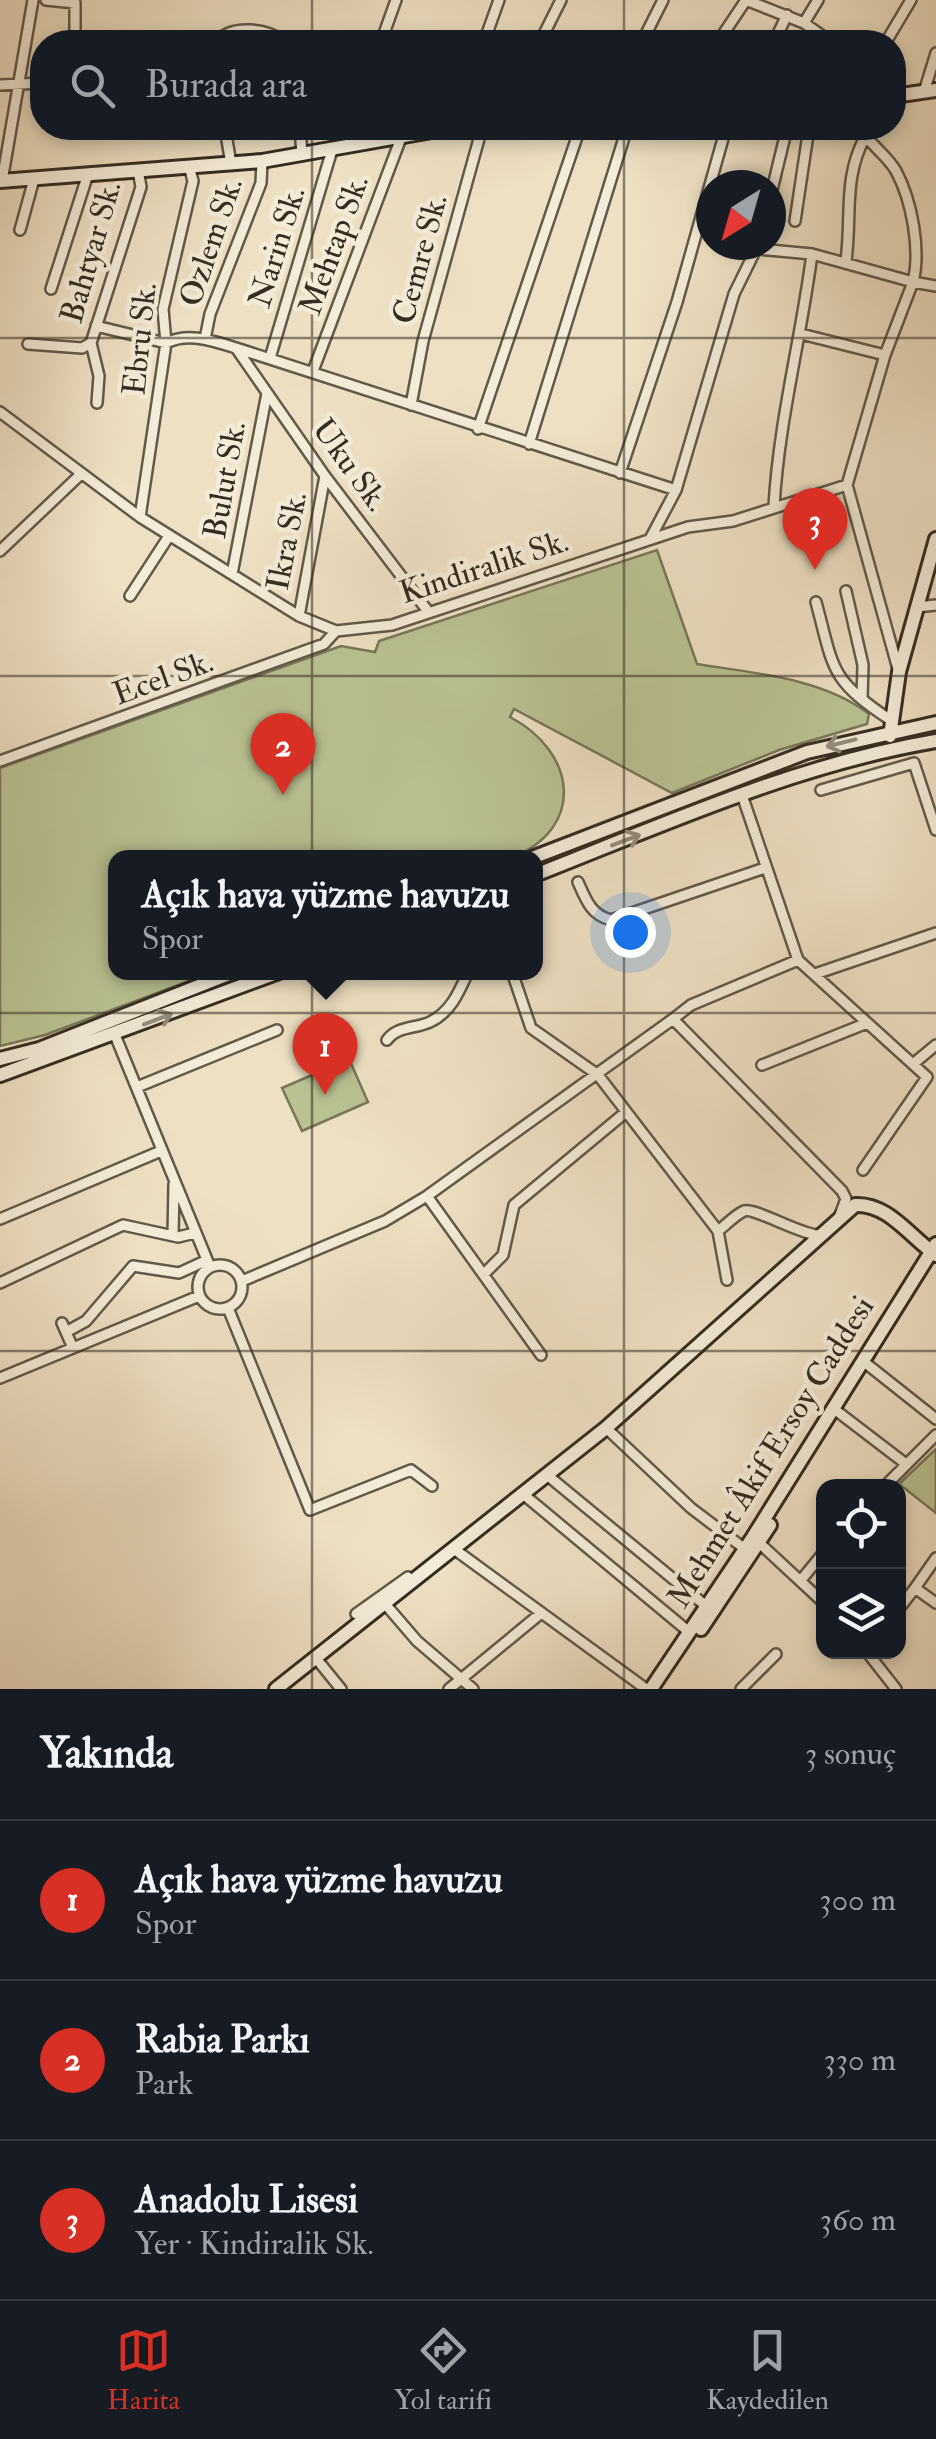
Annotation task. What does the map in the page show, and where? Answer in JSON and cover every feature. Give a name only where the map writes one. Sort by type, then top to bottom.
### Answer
[{"type":"main road","points":[[1,181],[262,161],[386,140]]},
{"type":"main road","points":[[894,748],[889,726],[899,672],[936,539]]},
{"type":"main road","points":[[543,854],[808,752],[889,726],[936,723]]},
{"type":"main road","points":[[543,872],[742,794],[894,748],[936,741]]},
{"type":"main road","points":[[0,1060],[39,1049],[214,980]]},
{"type":"main road","points":[[0,1075],[258,980]]},
{"type":"main road","points":[[276,1689],[606,1428],[855,1204],[870,1204],[935,1252]]},
{"type":"main road","name":"Mehmet Âkif Ersoy Caddesi","points":[[648,1689],[752,1543],[868,1365],[935,1252]]},
{"type":"main road","name":"Mehmet Âkif Ersoy Caddesi","points":[[660,1689],[935,1252]]},
{"type":"street","points":[[1,181],[34,0]]},
{"type":"street","points":[[46,0],[74,3],[75,30]]},
{"type":"street","points":[[385,30],[396,0]]},
{"type":"street","points":[[488,30],[499,0]]},
{"type":"street","points":[[546,30],[561,0]]},
{"type":"street","points":[[648,30],[663,0]]},
{"type":"street","points":[[726,30],[746,0],[814,30]]},
{"type":"street","points":[[804,23],[818,0]]},
{"type":"street","points":[[893,30],[911,0]]},
{"type":"street","points":[[780,30],[787,15]]},
{"type":"street","points":[[930,91],[936,53]]},
{"type":"street","points":[[0,85],[30,85]]},
{"type":"street","points":[[227,140],[231,164]]},
{"type":"street","points":[[301,140],[302,154]]},
{"type":"street","points":[[350,140],[350,145]]},
{"type":"street","name":"Mehtap Sk.","points":[[314,370],[399,140]]},
{"type":"street","name":"Cemre Sk.","points":[[411,405],[423,341],[479,140]]},
{"type":"street","points":[[478,429],[576,140]]},
{"type":"street","points":[[528,444],[623,140]]},
{"type":"street","points":[[620,472],[677,302],[723,140]]},
{"type":"street","points":[[777,170],[784,140]]},
{"type":"street","points":[[795,221],[807,140]]},
{"type":"street","points":[[846,261],[851,226],[849,169],[859,140]]},
{"type":"street","points":[[869,140],[896,170],[906,197],[918,259],[884,356],[847,485],[899,672]]},
{"type":"street","name":"Narin Sk.","points":[[270,358],[332,150]]},
{"type":"street","name":"Ozlem Sk.","points":[[205,339],[260,183],[262,161]]},
{"type":"street","name":"Ebru Sk.","points":[[140,517],[166,342],[163,308],[186,222],[193,181],[189,166]]},
{"type":"street","name":"Bahtyar Sk.","points":[[28,344],[82,348],[91,343],[141,188],[138,170]]},
{"type":"street","points":[[51,289],[88,174]]},
{"type":"street","points":[[20,230],[34,179]]},
{"type":"street","points":[[786,251],[846,261],[936,286]]},
{"type":"street","points":[[774,506],[778,438],[801,334],[812,254]]},
{"type":"street","points":[[650,539],[676,490],[734,294],[748,260]]},
{"type":"street","points":[[96,326],[166,342],[177,338],[205,339],[314,370],[478,429],[676,490]]},
{"type":"street","points":[[801,334],[884,356]]},
{"type":"street","points":[[91,343],[98,376],[97,402]]},
{"type":"street","name":"Uku Sk.","points":[[236,348],[325,476],[427,610]]},
{"type":"street","name":"Bulut Sk.","points":[[232,574],[267,393]]},
{"type":"street","name":"Kindiralik Sk.","points":[[1,415],[169,536],[299,616],[336,631],[392,625],[427,610],[688,527],[733,521],[847,485]]},
{"type":"street","points":[[0,551],[81,474]]},
{"type":"street","name":"Ikra Sk.","points":[[299,616],[325,476]]},
{"type":"street","points":[[665,514],[671,524],[688,527]]},
{"type":"street","points":[[130,596],[169,536]]},
{"type":"street","points":[[846,590],[863,665],[862,698]]},
{"type":"street","points":[[816,602],[834,671],[843,686],[862,698],[889,726]]},
{"type":"street","points":[[917,607],[936,605]]},
{"type":"street","name":"Ecel Sk.","points":[[0,761],[324,644],[336,631]]},
{"type":"street","points":[[821,790],[914,763],[936,830]]},
{"type":"street","points":[[742,794],[798,960],[936,1087]]},
{"type":"street","points":[[578,882],[588,906],[600,917],[611,920],[765,868]]},
{"type":"street","points":[[814,974],[936,933]]},
{"type":"street","points":[[242,1281],[385,1221],[427,1196],[691,1005],[798,960]]},
{"type":"street","points":[[387,1040],[393,1032],[430,1022],[448,1009],[464,980]]},
{"type":"street","points":[[515,980],[532,1028],[598,1075],[718,1231],[727,1280]]},
{"type":"street","points":[[673,1019],[842,1191],[846,1200],[840,1215]]},
{"type":"street","points":[[762,1065],[867,1023]]},
{"type":"street","points":[[138,1087],[277,1030]]},
{"type":"street","points":[[115,1035],[208,1264]]},
{"type":"street","points":[[913,1064],[936,1046]]},
{"type":"street","points":[[864,1170],[926,1077]]},
{"type":"street","points":[[486,1273],[504,1255],[514,1206],[626,1112]]},
{"type":"street","points":[[0,1220],[162,1151]]},
{"type":"street","points":[[173,1236],[175,1183]]},
{"type":"street","points":[[427,1196],[486,1273],[541,1355]]},
{"type":"street","points":[[718,1231],[749,1210],[805,1234],[818,1235]]},
{"type":"street","points":[[0,1283],[123,1226],[173,1236],[195,1232]]},
{"type":"street","points":[[73,1348],[64,1328],[86,1321],[133,1266],[179,1273],[208,1264],[230,1267],[242,1281],[240,1297],[228,1308],[213,1309],[199,1296],[199,1280],[208,1264]]},
{"type":"street","points":[[0,1378],[199,1296]]},
{"type":"street","points":[[228,1308],[310,1510],[411,1470],[432,1486]]},
{"type":"street","points":[[868,1365],[936,1419]]},
{"type":"street","points":[[838,1412],[906,1464]]},
{"type":"street","points":[[606,1428],[691,1508],[752,1543],[802,1578],[816,1593]]},
{"type":"street","points":[[891,1479],[936,1435]]},
{"type":"street","points":[[548,1475],[706,1606]]},
{"type":"street","points":[[523,1494],[689,1632]]},
{"type":"street","points":[[454,1550],[648,1689]]},
{"type":"street","points":[[906,1600],[936,1558]]},
{"type":"street","points":[[802,1578],[816,1561]]},
{"type":"street","points":[[356,1614],[408,1577]]},
{"type":"street","points":[[915,1588],[936,1603]]},
{"type":"street","points":[[386,1604],[459,1680],[474,1689]]},
{"type":"street","points":[[449,1689],[540,1614]]},
{"type":"street","points":[[742,1689],[776,1654]]},
{"type":"street","points":[[315,1657],[340,1689]]},
{"type":"street","points":[[873,1659],[896,1689]]},
{"type":"green space","points":[[657,550],[697,664],[809,685],[831,692],[869,714],[867,724],[779,750],[672,793],[514,709],[510,717],[548,749],[559,768],[564,789],[562,809],[552,828],[525,850],[108,850],[108,980],[191,980],[45,1035],[0,1046],[0,768],[341,646],[375,652],[379,641]]},
{"type":"green space","points":[[332,1057],[337,1066],[350,1061],[368,1102],[302,1131],[282,1088],[319,1072],[316,1065]]},
{"type":"green space","points":[[936,1449],[936,1513],[906,1489],[904,1479]]},
{"type":"place","name":"Anadolu Lisesi","points":[[815,570]]},
{"type":"place","name":"Rabia Parkı","points":[[283,795]]},
{"type":"place","name":"Açık hava yüzme havuzu","points":[[325,1095]]}]
